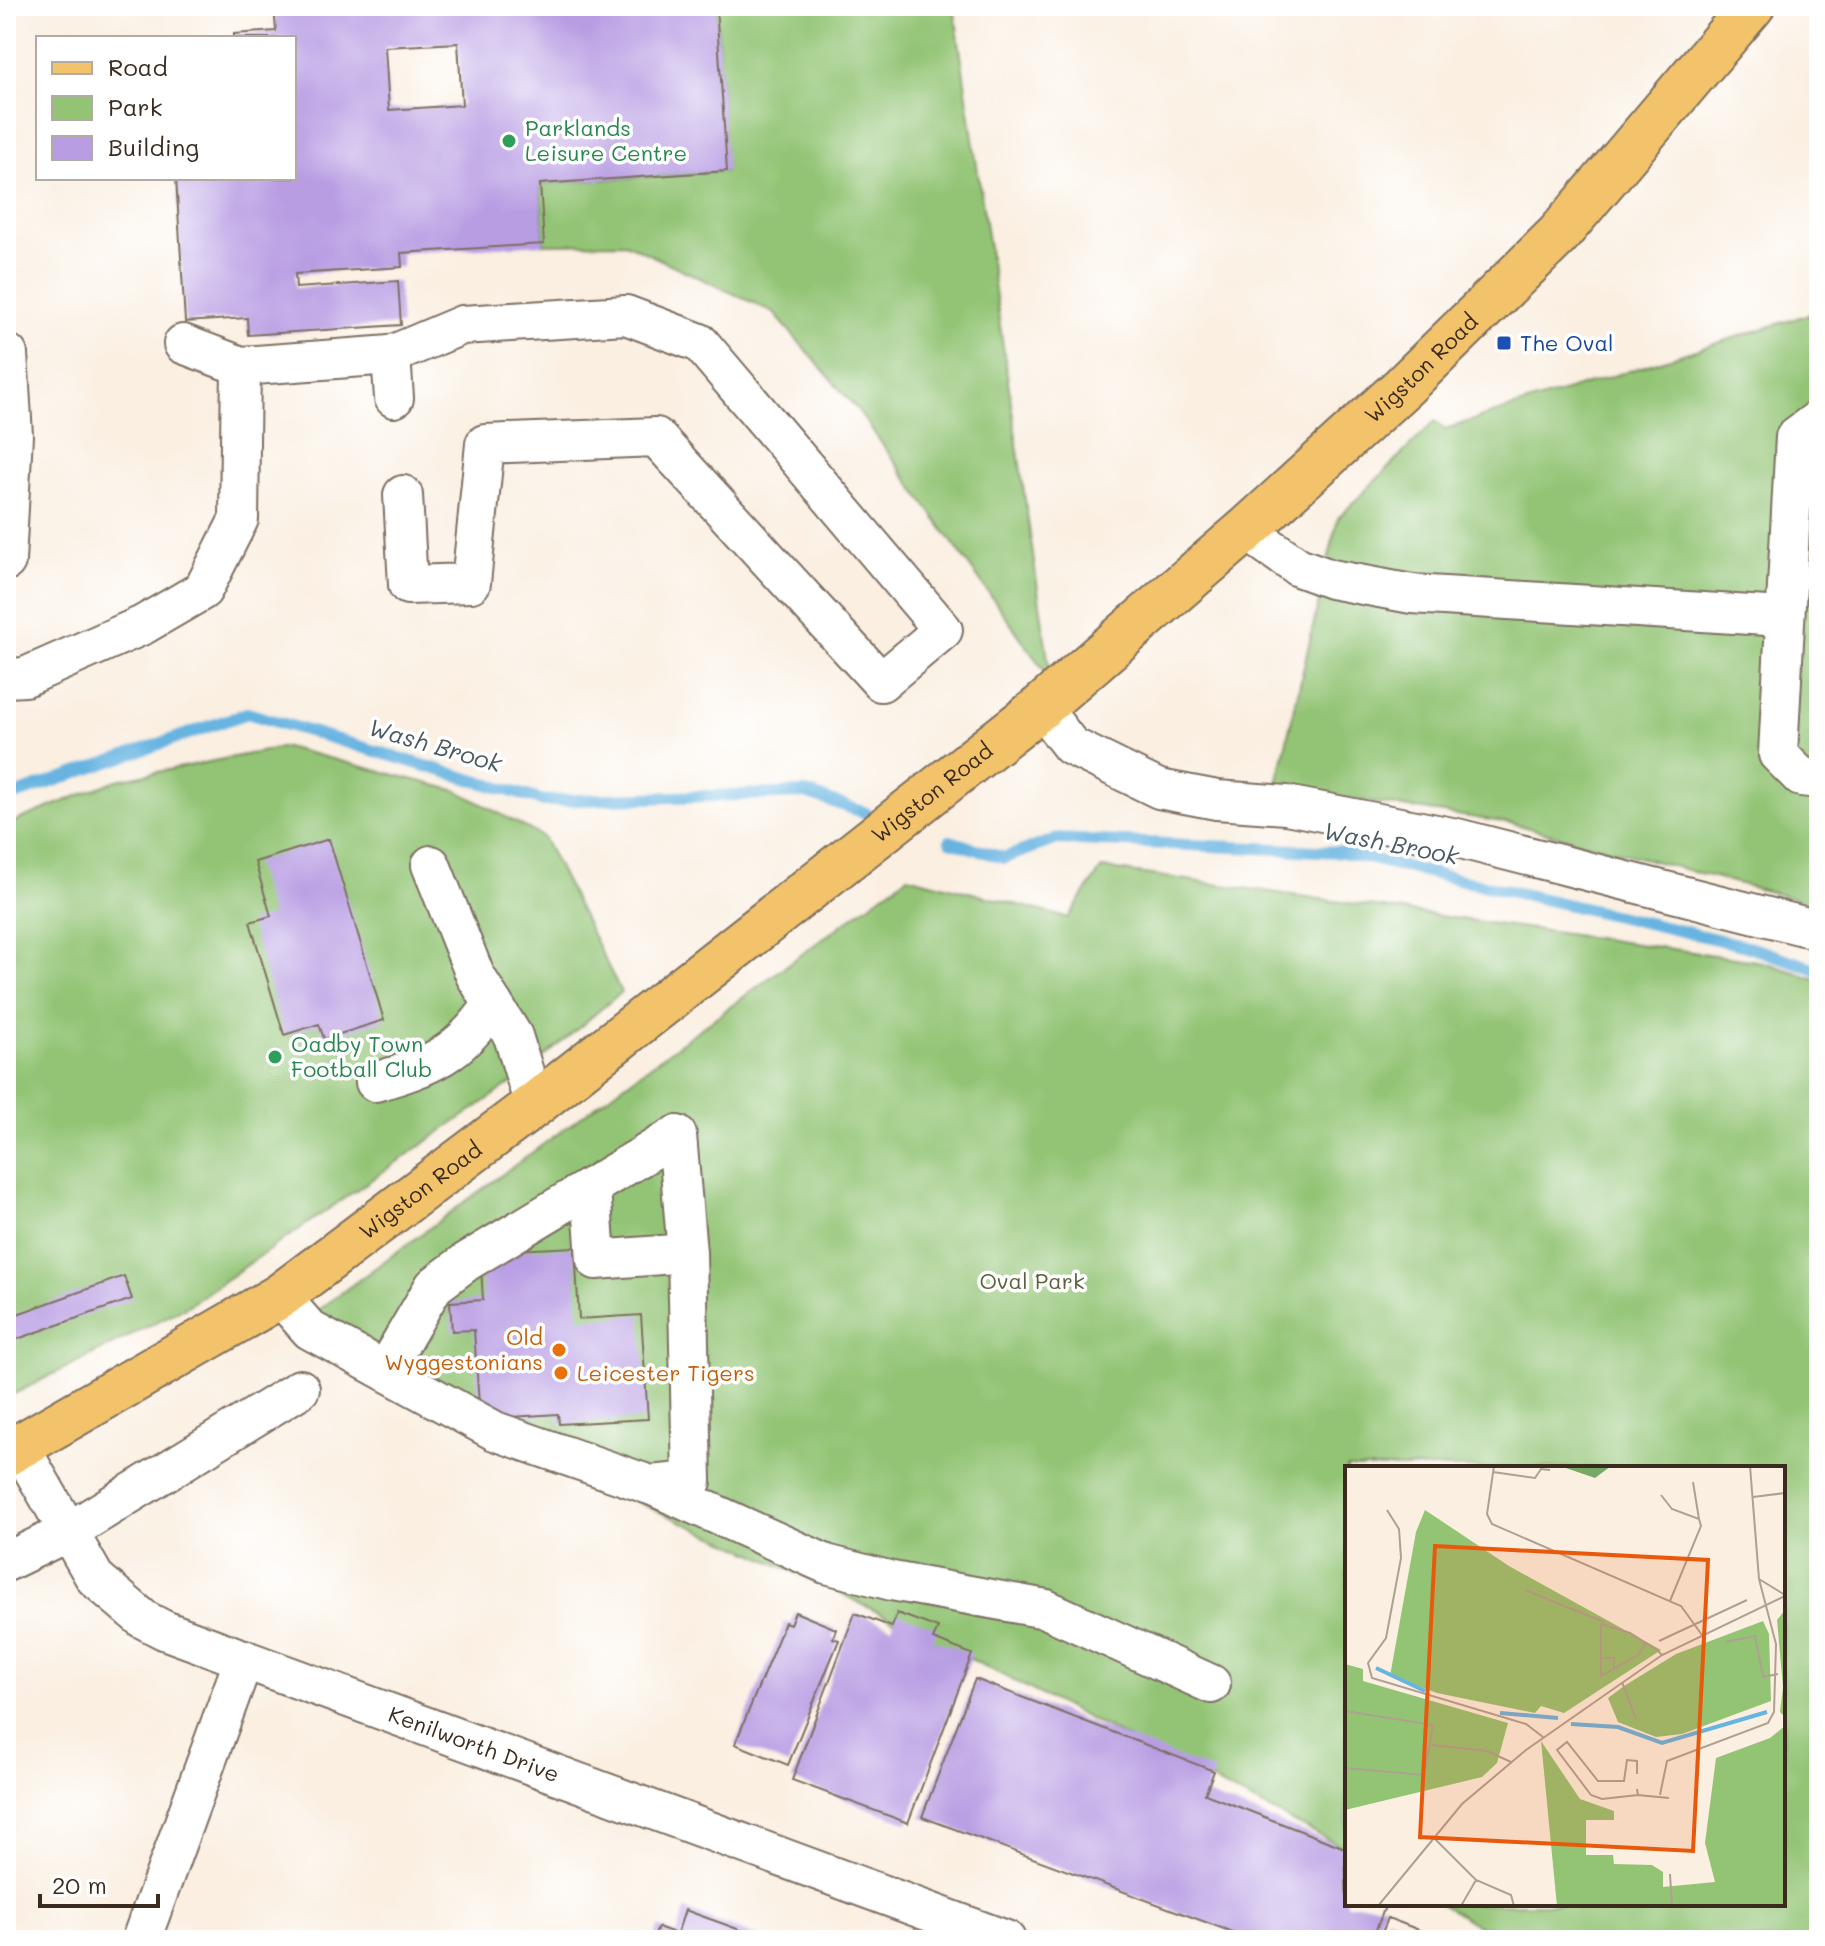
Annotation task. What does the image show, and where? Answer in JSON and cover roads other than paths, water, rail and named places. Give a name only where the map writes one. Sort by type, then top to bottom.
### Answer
[{"type":"main road","name":"Wigston Road","points":[[13,1451],[280,1296],[534,1105],[1041,707],[1246,530],[1403,387],[1558,235],[1749,7]]},
{"type":"street","points":[[183,344],[241,366],[391,355],[462,325],[626,315],[700,343],[943,630],[881,682],[656,437],[485,444],[471,583],[408,585],[403,495]]},
{"type":"street","points":[[6,561],[13,435],[8,354]]},
{"type":"street","points":[[391,355],[394,398]]},
{"type":"street","points":[[6,678],[25,677],[143,625],[203,590],[239,519],[241,366]]},
{"type":"street","points":[[1819,419],[1795,437],[1778,754],[1801,777],[1819,779]]},
{"type":"street","points":[[1246,530],[1298,567],[1331,579],[1412,594],[1783,617]]},
{"type":"street","points":[[1041,707],[1071,746],[1159,789],[1217,800],[1286,805],[1457,838],[1819,930]]},
{"type":"street","points":[[431,865],[464,952],[513,1036],[534,1105]]},
{"type":"street","points":[[375,1082],[427,1066],[449,1054],[468,1038],[493,1004]]},
{"type":"street","points":[[385,1370],[434,1286],[466,1262],[677,1135],[687,1253],[692,1481],[650,1485]]},
{"type":"street","points":[[591,1187],[596,1260],[687,1253]]},
{"type":"street","points":[[280,1296],[310,1330],[495,1431],[650,1485],[826,1564],[892,1581],[1046,1609],[1211,1684]]},
{"type":"street","points":[[6,1562],[68,1532],[300,1389]]},
{"type":"street","name":"Kenilworth Drive","points":[[13,1451],[95,1578],[143,1619],[1006,1940]]},
{"type":"street","points":[[141,1940],[244,1659]]},
{"type":"waterway","name":"Wash Brook","points":[[6,798],[247,713],[544,801],[806,793],[866,813]]},
{"type":"waterway","name":"Wash Brook","points":[[950,841],[1004,858],[1057,839],[1341,852],[1746,946],[1819,970]]},
{"type":"place","name":"Parklands Leisure Centre","points":[[509,141]]},
{"type":"place","name":"The Oval","points":[[1504,343]]},
{"type":"place","name":"Oadby Town Football Club","points":[[275,1057]]},
{"type":"place","name":"Old Wyggestonians","points":[[559,1350]]},
{"type":"place","name":"Leicester Tigers","points":[[561,1373]]},
{"type":"park label","name":"Oval Park","points":[[1032,1281]]}]
